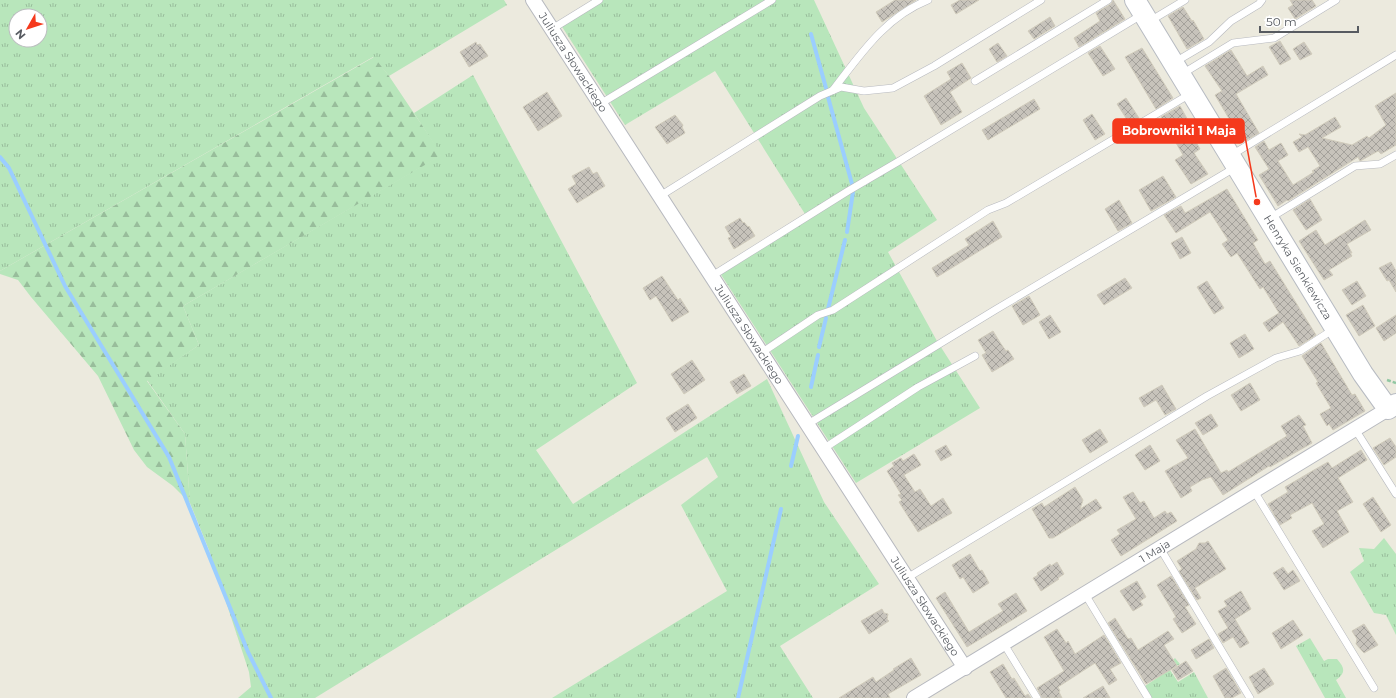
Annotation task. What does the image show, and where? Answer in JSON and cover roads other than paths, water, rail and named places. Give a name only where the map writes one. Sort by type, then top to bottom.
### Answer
[{"type":"street","name":"Juliusza Słowackiego","points":[[533,0],[965,668]]},
{"type":"street","name":"Henryka Sienkiewicza","points":[[1142,12],[1234,161],[1362,374],[1392,407]]},
{"type":"street","name":"1 Maja","points":[[914,698],[1392,407]]},
{"type":"lane","points":[[552,29],[599,0]]},
{"type":"lane","points":[[600,104],[772,0]]},
{"type":"lane","points":[[833,90],[856,59],[887,25],[915,5],[928,0]]},
{"type":"lane","points":[[660,196],[820,96],[841,87],[864,91],[893,88],[934,66],[1041,0]]},
{"type":"lane","points":[[975,80],[1108,0]]},
{"type":"lane","points":[[712,276],[848,191],[1142,12],[1185,0]]},
{"type":"lane","points":[[1176,69],[1209,42],[1231,21],[1259,4],[1262,0]]},
{"type":"lane","points":[[1176,69],[1233,43],[1274,38],[1336,0]]},
{"type":"lane","points":[[808,424],[989,314],[1234,161],[1396,55]]},
{"type":"lane","points":[[761,353],[818,315],[833,310],[988,210],[1006,203],[1191,93]]},
{"type":"lane","points":[[1268,219],[1355,166],[1380,164],[1396,155]]},
{"type":"lane","points":[[907,578],[1207,396],[1276,358],[1300,351],[1335,329]]},
{"type":"lane","points":[[824,449],[918,387],[975,356]]},
{"type":"lane","points":[[1355,430],[1396,494]]},
{"type":"lane","points":[[1254,491],[1374,688]]},
{"type":"lane","points":[[1160,548],[1250,698]]},
{"type":"lane","points":[[1085,594],[1148,698]]},
{"type":"lane","points":[[1004,644],[1037,698]]},
{"type":"waterway","points":[[811,34],[826,88]]},
{"type":"waterway","points":[[828,97],[852,184]]},
{"type":"waterway","points":[[0,157],[9,168],[65,286],[169,457],[248,652],[271,698]]},
{"type":"waterway","points":[[847,232],[853,192]]},
{"type":"waterway","points":[[828,309],[845,240]]},
{"type":"waterway","points":[[819,347],[826,318]]},
{"type":"waterway","points":[[811,387],[818,355]]},
{"type":"waterway","points":[[791,466],[798,436]]},
{"type":"waterway","points":[[738,698],[781,509]]},
{"type":"place","name":"Bobrowniki 1 Maja","points":[[1257,202]]}]
